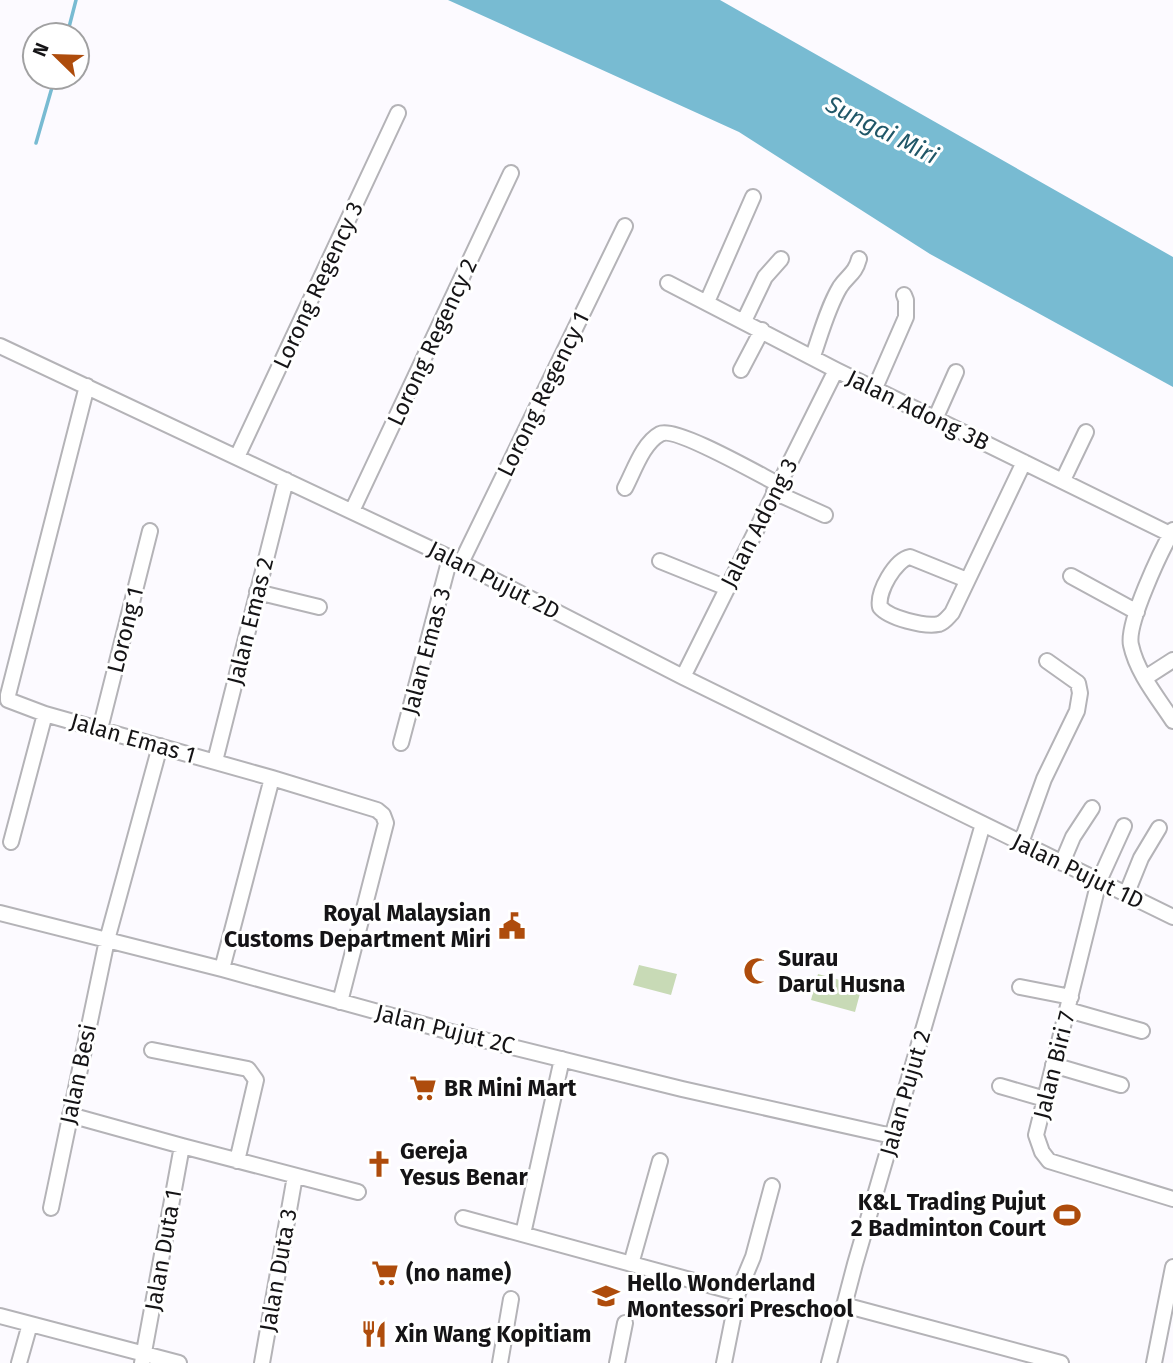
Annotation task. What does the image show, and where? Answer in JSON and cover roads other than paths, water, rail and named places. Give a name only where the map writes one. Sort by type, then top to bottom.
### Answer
[{"type":"street","name":"Lorong Regency 3","points":[[237,457],[398,113]]},
{"type":"street","name":"Lorong Regency 2","points":[[352,511],[511,173]]},
{"type":"street","points":[[707,302],[753,197]]},
{"type":"street","name":"Lorong Regency 1","points":[[456,560],[625,226]]},
{"type":"street","points":[[744,321],[765,277],[781,259]]},
{"type":"street","points":[[813,356],[837,293],[856,270],[859,259]]},
{"type":"street","name":"Jalan Adong 3B","points":[[668,283],[836,370],[1172,532]]},
{"type":"street","points":[[875,388],[906,317],[904,295]]},
{"type":"street","points":[[741,370],[762,330]]},
{"type":"street","name":"Jalan Pujut 2D","points":[[0,346],[456,560],[682,677],[983,824]]},
{"type":"street","name":"Jalan Adong 3","points":[[682,677],[836,370]]},
{"type":"street","points":[[936,417],[956,372]]},
{"type":"street","name":"Jalan Emas 1","points":[[87,386],[8,700],[45,714],[377,810],[383,815],[386,823],[340,1002]]},
{"type":"street","points":[[625,488],[653,439],[662,432],[668,432],[688,439],[825,515]]},
{"type":"street","points":[[1063,480],[1086,432]]},
{"type":"street","points":[[967,580],[910,556],[896,564],[878,599],[880,607],[895,618],[943,623],[952,613],[1024,462]]},
{"type":"street","name":"Jalan Emas 2","points":[[215,761],[286,480]]},
{"type":"street","name":"Lorong 1","points":[[100,729],[150,531]]},
{"type":"street","points":[[1172,532],[1130,627],[1131,646],[1145,678],[1173,721]]},
{"type":"street","name":"Jalan Emas 3","points":[[401,743],[456,560]]},
{"type":"street","points":[[660,561],[727,588]]},
{"type":"street","points":[[1071,576],[1137,612]]},
{"type":"street","points":[[257,592],[318,607]]},
{"type":"street","points":[[1145,678],[1173,660]]},
{"type":"street","points":[[1021,843],[1044,779],[1080,702],[1078,682],[1047,661]]},
{"type":"street","points":[[10,842],[45,714]]},
{"type":"street","name":"Jalan Besi","points":[[51,1208],[107,940],[160,746]]},
{"type":"street","points":[[222,969],[272,778]]},
{"type":"street","points":[[1062,863],[1073,837],[1091,808]]},
{"type":"street","name":"Jalan Pujut 1D","points":[[983,824],[1173,916]]},
{"type":"street","name":"Jalan Pujut 2","points":[[829,1363],[983,824]]},
{"type":"street","name":"Jalan Biri 7","points":[[1124,827],[1099,881],[1036,1135],[1038,1144],[1049,1161],[1173,1199]]},
{"type":"street","points":[[1126,895],[1141,858],[1159,828]]},
{"type":"street","name":"Jalan Pujut 2C","points":[[0,913],[562,1059],[892,1136]]},
{"type":"street","points":[[1020,987],[1142,1031]]},
{"type":"street","points":[[152,1050],[248,1069],[254,1074],[256,1080],[237,1161]]},
{"type":"street","points":[[523,1234],[562,1059]]},
{"type":"street","points":[[1053,1065],[1121,1086]]},
{"type":"street","points":[[1000,1086],[1045,1099]]},
{"type":"street","points":[[70,1115],[358,1192]]},
{"type":"street","name":"Jalan Duta 1","points":[[143,1359],[182,1146]]},
{"type":"street","points":[[631,1264],[660,1161]]},
{"type":"street","name":"Jalan Duta 3","points":[[262,1363],[295,1176]]},
{"type":"street","points":[[724,1363],[738,1293],[753,1257],[772,1186]]},
{"type":"street","points":[[463,1218],[738,1293]]},
{"type":"street","points":[[1154,1363],[1173,1268]]},
{"type":"street","points":[[500,1363],[512,1299]]},
{"type":"street","points":[[844,1305],[1061,1363]]},
{"type":"street","points":[[0,1316],[143,1359],[178,1363]]},
{"type":"street","points":[[617,1363],[625,1322]]},
{"type":"street","points":[[19,1363],[30,1324]]},
{"type":"water","name":"Sungai Miri","points":[[448,0],[720,0],[1173,257],[1173,387],[930,254],[739,132]]},
{"type":"waterway","points":[[71,21],[76,0]]},
{"type":"waterway","points":[[36,143],[51,91]]},
{"type":"place","name":"Royal Malaysian Customs Department Miri","points":[[512,926]]},
{"type":"place","name":"Surau Darul Husna","points":[[757,971]]},
{"type":"place","name":"BR Mini Mart","points":[[423,1088]]},
{"type":"place","name":"Gereja Yesus Benar","points":[[379,1164]]},
{"type":"place","name":"K&L Trading Pujut 2 Badminton Court","points":[[1067,1215]]},
{"type":"place","name":"(no name)","points":[[385,1273]]},
{"type":"place","name":"Hello Wonderland Montessori Preschool","points":[[606,1296]]},
{"type":"place","name":"Xin Wang Kopitiam","points":[[374,1334]]}]
